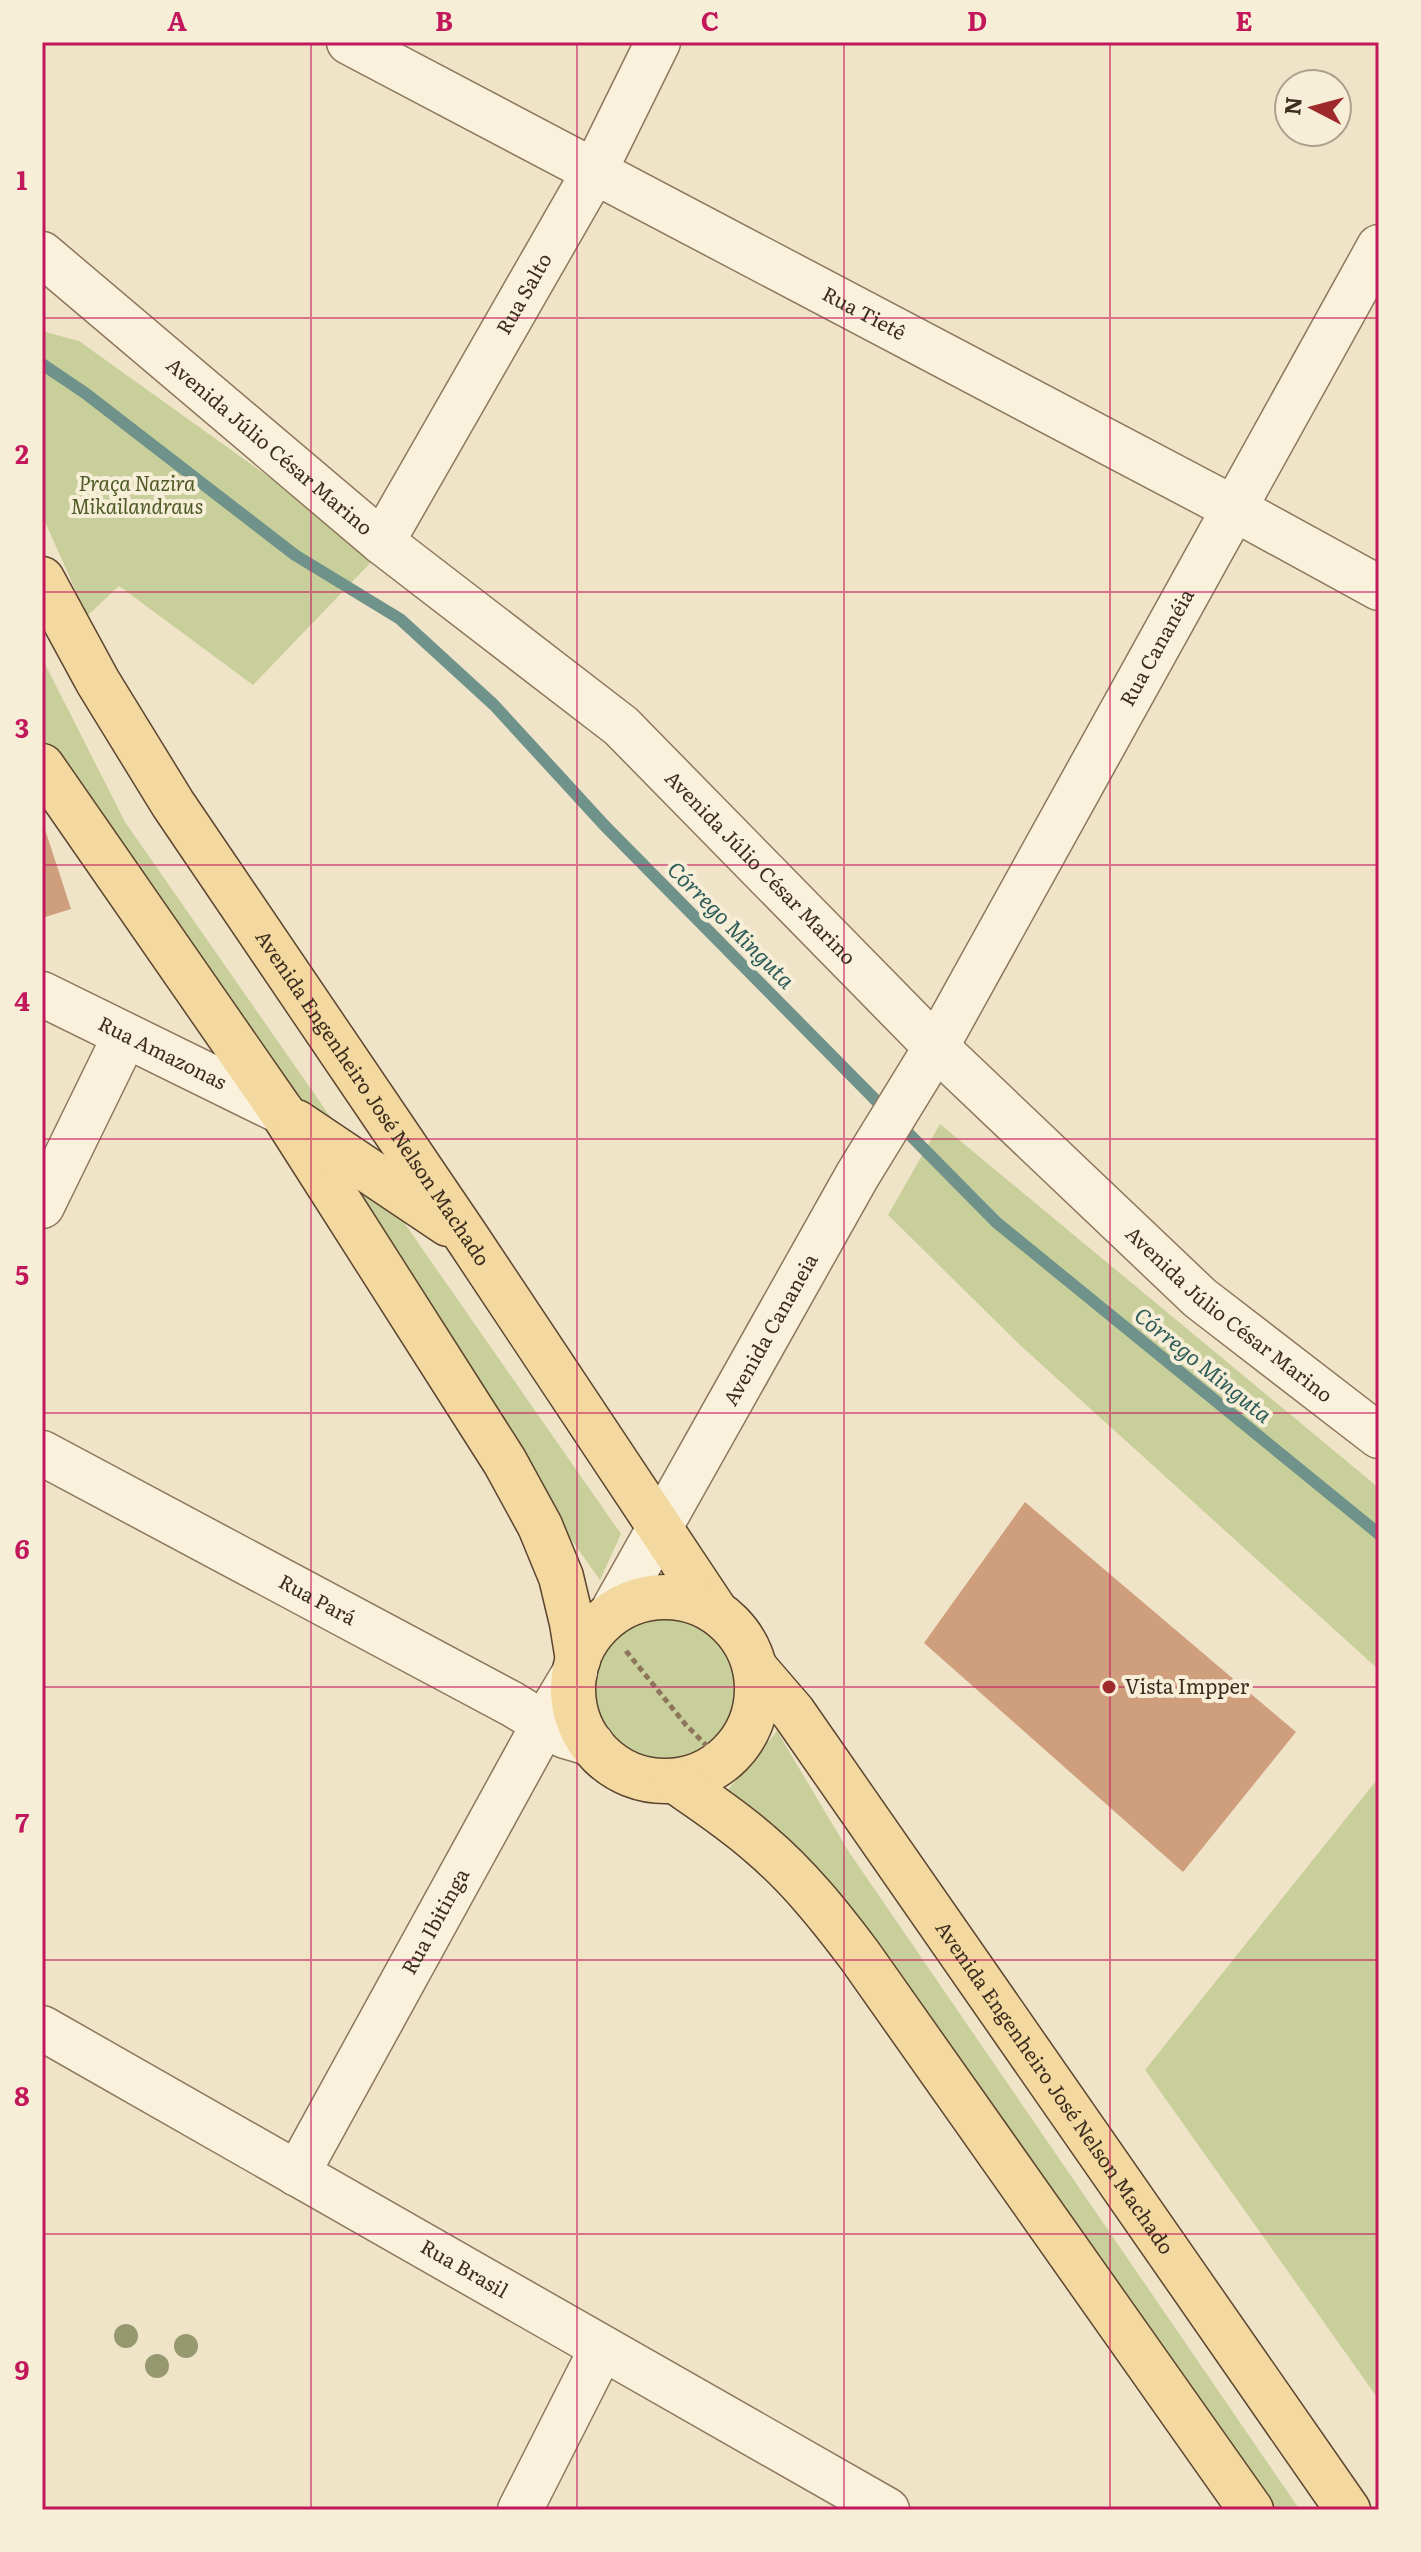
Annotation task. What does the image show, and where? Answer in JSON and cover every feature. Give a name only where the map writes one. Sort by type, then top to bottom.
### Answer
[{"type":"main road","name":"Avenida Engenheiro José Nelson Machado","points":[[42,579],[98,682],[173,804],[716,1612],[734,1627],[747,1646],[755,1668],[793,1712],[1348,2510]]},
{"type":"main road","points":[[42,766],[282,1112],[505,1462],[540,1526],[561,1577],[572,1623],[576,1666],[574,1698],[579,1723],[592,1744],[608,1762],[651,1780],[675,1781],[699,1774],[722,1761],[740,1743],[752,1720],[757,1694],[755,1668]]},
{"type":"main road","points":[[282,1112],[466,1236]]},
{"type":"main road","points":[[576,1666],[586,1642],[608,1618],[636,1601],[663,1596],[691,1600],[716,1612]]},
{"type":"main road","points":[[675,1781],[763,1846],[823,1907],[1251,2510]]},
{"type":"street","name":"Rua Tietê","points":[[349,42],[1379,588]]},
{"type":"street","name":"Rua Salto","points":[[382,542],[594,172],[658,42]]},
{"type":"street","name":"Rua Cananéia","points":[[936,1047],[1379,247]]},
{"type":"street","name":"Avenida Júlio César Marino","points":[[42,254],[382,542],[621,726],[936,1047],[1200,1298],[1379,1436]]},
{"type":"street","name":"Avenida Júlio César Marino","points":[[42,290],[122,324]]},
{"type":"street","name":"Rua Amazonas","points":[[42,994],[282,1112]]},
{"type":"street","points":[[42,1206],[125,1036]]},
{"type":"street","name":"Avenida Cananeia","points":[[608,1618],[857,1176],[936,1047]]},
{"type":"street","name":"Rua Pará","points":[[42,1453],[512,1704],[565,1736],[592,1744]]},
{"type":"street","name":"Rua Ibitinga","points":[[297,2174],[576,1666]]},
{"type":"street","name":"Rua Brasil","points":[[42,2028],[887,2510]]},
{"type":"street","points":[[520,2510],[602,2348]]},
{"type":"path","points":[[608,1618],[619,1643],[686,1725],[722,1761]]},
{"type":"green space","name":"Praça Nazira Mikailandraus","points":[[42,331],[79,341],[378,555],[253,685],[119,586],[87,616],[42,515]]},
{"type":"green space","points":[[42,658],[125,822],[621,1534],[600,1580],[344,1221],[42,758]]},
{"type":"green space","points":[[940,1124],[1379,1488],[1379,1670],[1021,1346],[888,1215]]},
{"type":"green space","points":[[664,1616],[692,1621],[716,1637],[732,1661],[737,1689],[732,1717],[716,1741],[692,1757],[664,1762],[636,1757],[612,1741],[596,1717],[591,1689],[596,1661],[612,1637],[636,1621]]},
{"type":"green space","points":[[777,1731],[849,1852],[1300,2510],[1262,2510],[721,1798]]},
{"type":"green space","points":[[1379,1777],[1379,2400],[1145,2070]]},
{"type":"building","points":[[42,820],[71,909],[42,918]]},
{"type":"building","name":"Vista Impper","points":[[1025,1502],[1296,1732],[1183,1872],[924,1643]]},
{"type":"waterway","name":"Córrego Minguta","points":[[42,364],[85,393],[295,555],[400,619],[494,705],[605,826],[996,1222],[1379,1534]]},
{"type":"place","name":"Vista Impper","points":[[1109,1687]]}]
